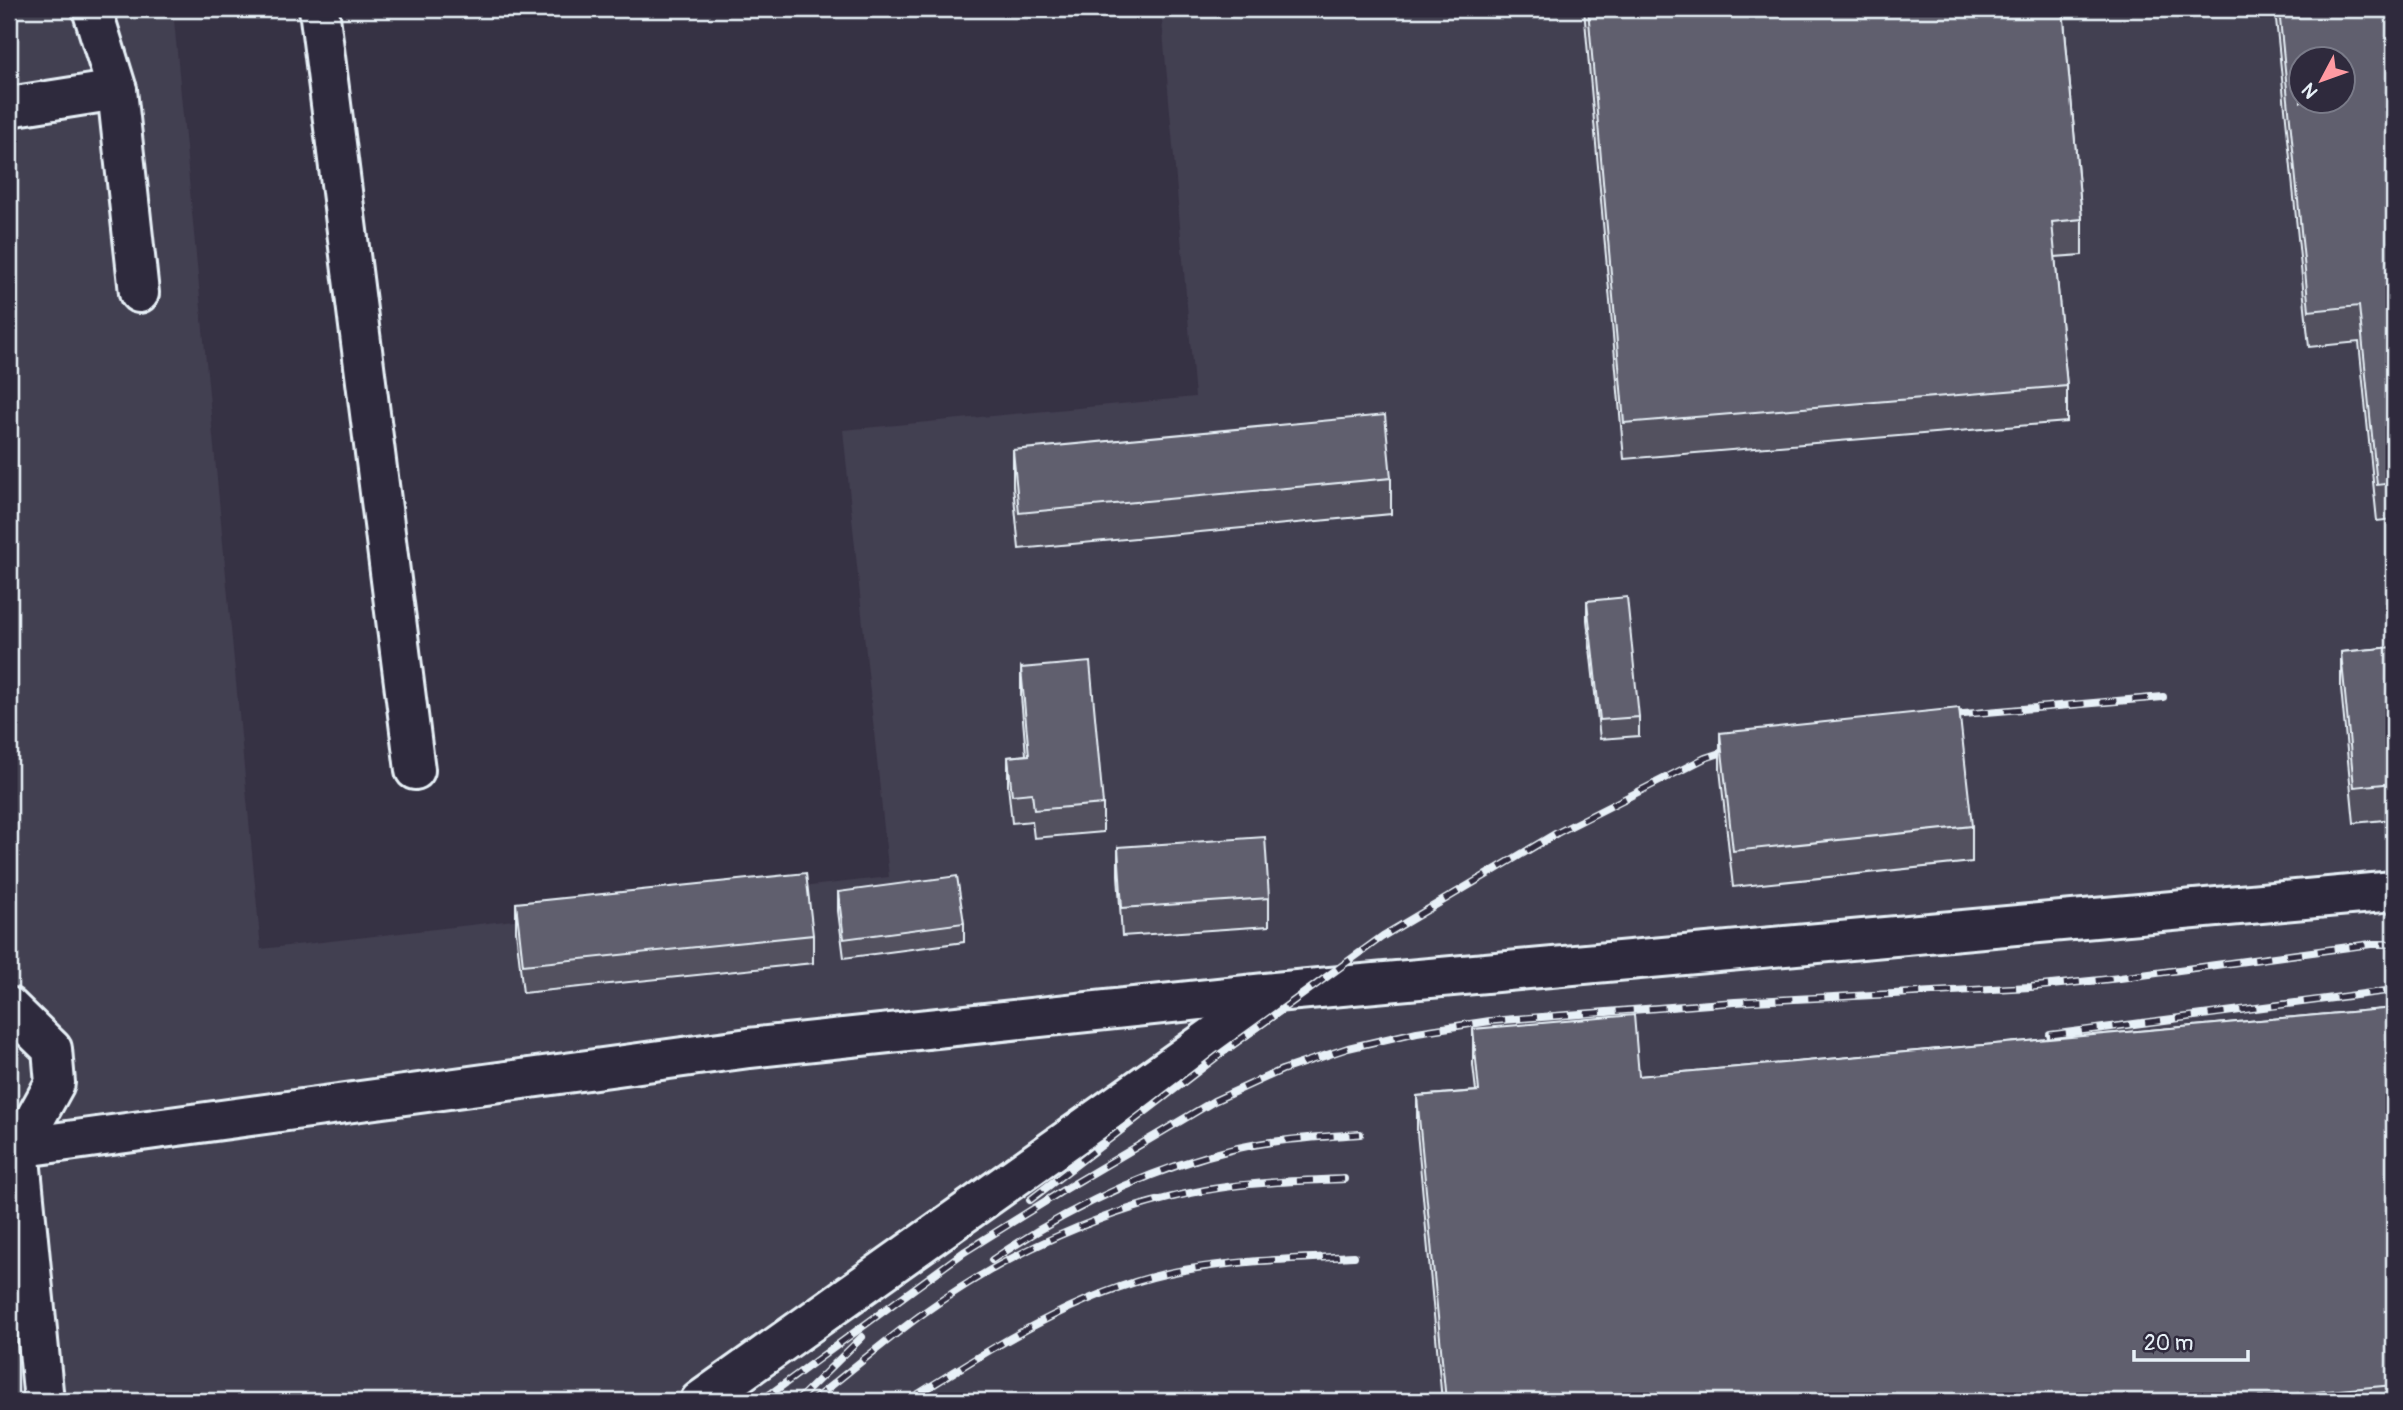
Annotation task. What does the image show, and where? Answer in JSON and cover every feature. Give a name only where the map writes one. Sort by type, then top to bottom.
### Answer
[{"type":"lane","points":[[92,9],[117,90],[139,293]]},
{"type":"lane","points":[[319,9],[415,770]]},
{"type":"lane","points":[[9,107],[117,90]]},
{"type":"lane","points":[[14,1148],[749,1048],[1275,992],[2394,891]]},
{"type":"lane","points":[[700,1401],[1275,992]]},
{"type":"lane","points":[[9,1007],[52,1049],[55,1083],[14,1148],[44,1401]]},
{"type":"shaded area","points":[[9,9],[173,9],[261,949],[889,877],[843,430],[1195,397],[1161,9],[2394,9],[2394,1401],[9,1401]]},
{"type":"building","points":[[1588,9],[2063,9],[2082,219],[2052,222],[2067,386],[1624,423]]},
{"type":"building","points":[[2279,9],[2394,9],[2394,483],[2377,485],[2359,306],[2309,311],[2290,116],[2358,116],[2358,46],[2288,46],[2288,100]]},
{"type":"building","points":[[1385,415],[1391,478],[1019,513],[1013,450]]},
{"type":"building","points":[[1627,597],[1639,717],[1600,720],[1587,601]]},
{"type":"building","points":[[2394,647],[2394,783],[2354,787],[2341,652]]},
{"type":"building","points":[[1090,662],[1103,804],[1034,810],[1032,793],[1012,795],[1008,757],[1029,755],[1021,668]]},
{"type":"building","points":[[1959,708],[1972,826],[1733,851],[1720,733]]},
{"type":"building","points":[[1265,837],[1269,898],[1122,908],[1118,847]]},
{"type":"building","points":[[806,873],[813,935],[523,965],[516,903]]},
{"type":"building","points":[[957,876],[964,923],[844,939],[838,892]]},
{"type":"building","points":[[2394,1008],[2394,1385],[2217,1401],[1446,1401],[1417,1096],[1479,1091],[1473,1029],[1634,1015],[1639,1076]]},
{"type":"railway","points":[[1941,716],[2163,697]]},
{"type":"railway","points":[[1030,1200],[1219,1055],[1383,936],[1557,833],[1705,758],[1738,747]]},
{"type":"railway","points":[[761,1401],[964,1252],[1062,1191],[1214,1101],[1282,1070],[1348,1048],[1417,1032],[1490,1021],[1735,1002],[2031,987],[2120,978],[2371,944],[2394,944]]},
{"type":"railway","points":[[2050,1035],[2394,990]]},
{"type":"railway","points":[[992,1260],[1079,1208],[1173,1167],[1253,1145],[1360,1134]]},
{"type":"railway","points":[[812,1401],[925,1312],[989,1271],[1059,1236],[1131,1208],[1206,1190],[1344,1179]]},
{"type":"railway","points":[[907,1401],[1040,1322],[1074,1305],[1146,1279],[1226,1264],[1354,1256]]},
{"type":"railway","points":[[797,1401],[862,1337]]}]
